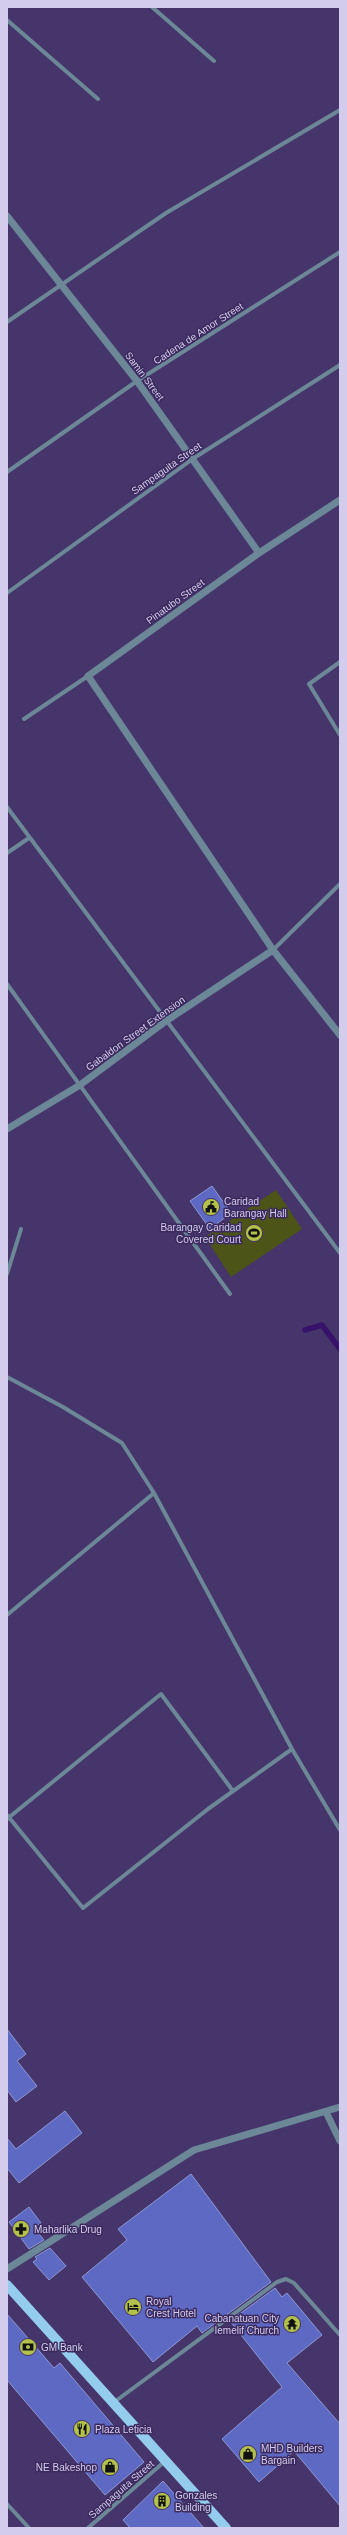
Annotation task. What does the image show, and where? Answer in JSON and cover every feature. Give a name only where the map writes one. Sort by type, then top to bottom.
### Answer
[{"type":"main road","points":[[7,2284],[164,2462],[226,2528]]},
{"type":"street","points":[[152,7],[214,61]]},
{"type":"street","points":[[7,20],[98,99]]},
{"type":"street","points":[[7,322],[60,284],[166,213],[340,110]]},
{"type":"street","name":"Samin Street","points":[[7,216],[137,381],[194,458],[259,553]]},
{"type":"street","name":"Cadena de Amor Street","points":[[7,472],[137,381],[340,252]]},
{"type":"street","name":"Sampaguita Street","points":[[7,592],[194,458],[340,365]]},
{"type":"street","name":"Pinatubo Street","points":[[24,719],[88,676],[259,553],[340,500]]},
{"type":"street","points":[[340,662],[309,684],[340,736]]},
{"type":"street","points":[[88,676],[273,950],[340,1035]]},
{"type":"street","points":[[7,807],[28,838],[340,1253]]},
{"type":"street","points":[[7,853],[28,838]]},
{"type":"street","points":[[273,950],[340,884]]},
{"type":"street","name":"Gabaldon Street Extension","points":[[7,1129],[80,1085],[166,1021],[273,950]]},
{"type":"street","points":[[7,984],[230,1294]]},
{"type":"street","points":[[7,1274],[22,1229]]},
{"type":"street","points":[[7,1377],[63,1407],[122,1443],[154,1493],[292,1749],[340,1830]]},
{"type":"street","points":[[7,1615],[154,1493]]},
{"type":"street","points":[[233,1791],[161,1694],[8,1818],[84,1908],[233,1791],[292,1749]]},
{"type":"street","points":[[7,2268],[194,2150],[340,2107]]},
{"type":"street","points":[[326,2112],[340,2141]]},
{"type":"street","points":[[112,2403],[277,2282],[286,2279],[294,2283],[340,2335]]},
{"type":"street","name":"Sampaguita Street","points":[[88,2528],[164,2462]]},
{"type":"street","points":[[7,2504],[29,2528]]},
{"type":"green space","name":"Barangay Caridad Covered Court","points":[[276,1190],[302,1229],[231,1277],[205,1237]]},
{"type":"building","name":"Caridad Barangay Hall","points":[[212,1186],[231,1213],[210,1229],[190,1201]]},
{"type":"building","points":[[7,2029],[26,2054],[17,2061],[37,2086],[16,2102],[7,2090]]},
{"type":"building","points":[[65,2111],[82,2133],[19,2183],[7,2168],[7,2138],[16,2149]]},
{"type":"building","points":[[191,2174],[271,2282],[202,2333],[197,2326],[153,2362],[82,2277],[127,2240],[118,2229]]},
{"type":"building","points":[[29,2207],[41,2223],[34,2228],[44,2240],[29,2249],[9,2222]]},
{"type":"building","points":[[50,2248],[66,2266],[49,2280],[33,2262],[37,2259],[35,2257]]},
{"type":"building","points":[[275,2288],[282,2297],[287,2293],[322,2335],[287,2363],[340,2424],[340,2506],[294,2451],[259,2482],[222,2439],[282,2387],[230,2321]]},
{"type":"building","name":"Plaza Leticia","points":[[7,2314],[54,2368],[60,2363],[144,2462],[105,2495],[7,2380]]},
{"type":"building","name":"Gonzales Building","points":[[163,2481],[204,2528],[130,2528],[123,2520]]},
{"type":"waterway","points":[[305,1330],[322,1325],[340,1349]]},
{"type":"place","name":"Caridad Barangay Hall","points":[[211,1207]]},
{"type":"place","name":"Barangay Caridad Covered Court","points":[[254,1233]]},
{"type":"place","name":"Maharlika Drug","points":[[21,2229]]},
{"type":"place","name":"Royal Crest Hotel","points":[[133,2307]]},
{"type":"place","name":"Cabanatuan City Iemelif Church","points":[[292,2324]]},
{"type":"place","name":"GM Bank","points":[[28,2347]]},
{"type":"place","name":"Plaza Leticia","points":[[82,2429]]},
{"type":"place","name":"MHD Builders Bargain","points":[[248,2454]]},
{"type":"place","name":"NE Bakeshop","points":[[110,2467]]},
{"type":"place","name":"Gonzales Building","points":[[162,2501]]}]
